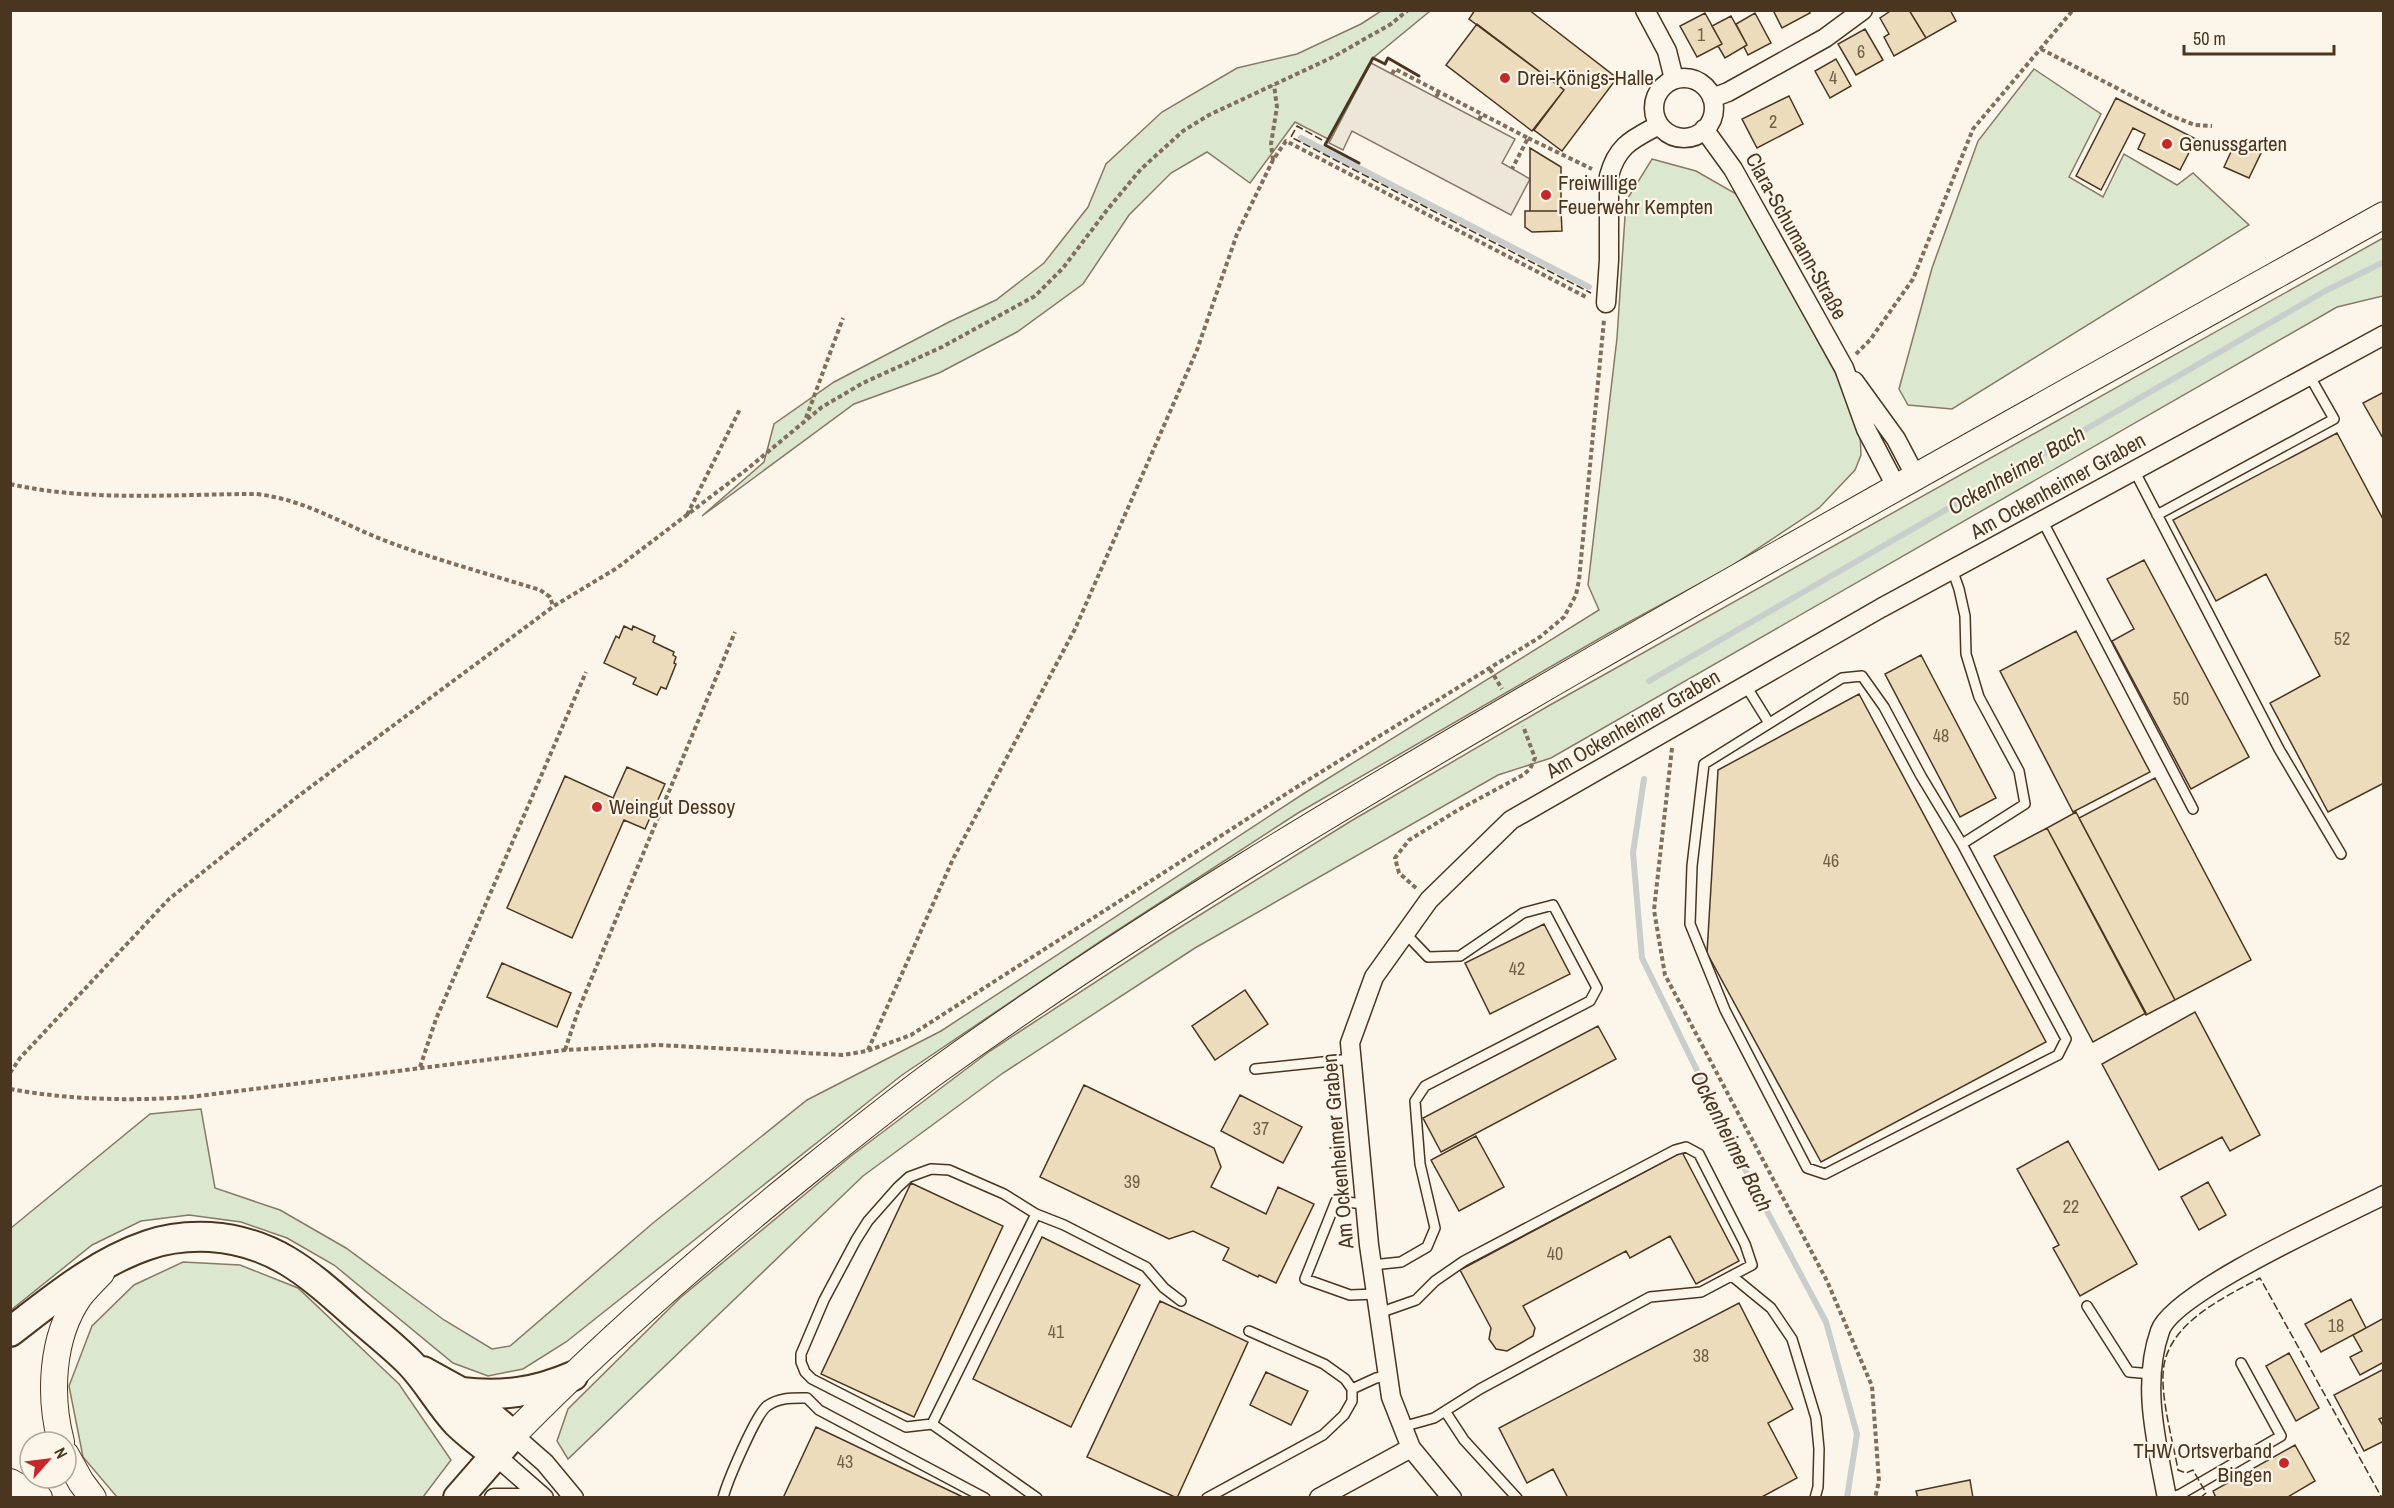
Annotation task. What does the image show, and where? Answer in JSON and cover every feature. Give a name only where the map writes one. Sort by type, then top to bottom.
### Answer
[{"type":"main road","points":[[458,1497],[504,1445],[573,1376],[706,1255],[841,1144],[929,1077],[1079,973],[1200,893],[1392,776],[1906,483],[2384,215]]},
{"type":"main road","points":[[10,1332],[67,1289],[110,1263],[148,1245],[170,1239],[224,1238],[252,1243],[277,1254],[304,1271],[411,1364],[457,1423],[504,1445]]},
{"type":"main road","points":[[58,1430],[54,1416],[53,1386],[57,1354],[65,1327],[78,1298],[110,1263]]},
{"type":"main road","points":[[411,1364],[461,1392],[504,1445]]},
{"type":"main road","points":[[461,1392],[507,1395],[552,1385],[573,1376]]},
{"type":"main road","points":[[78,1477],[93,1497]]},
{"type":"main road","points":[[10,1482],[39,1497]]},
{"type":"street","points":[[1645,10],[1667,51],[1674,79]]},
{"type":"street","points":[[1712,98],[1728,92],[1825,38],[1863,10]]},
{"type":"street","points":[[1674,79],[1697,80],[1712,98],[1713,115],[1704,129],[1697,134],[1681,137],[1665,131],[1659,125],[1654,107],[1655,98],[1659,90],[1674,79]]},
{"type":"street","points":[[1605,305],[1609,260],[1609,176],[1612,164],[1622,148],[1659,125]]},
{"type":"street","name":"Clara-Schumann-Straße","points":[[1704,129],[1733,169],[1844,368],[1866,429],[1906,483]]},
{"type":"street","name":"Am Ockenheimer Graben","points":[[1452,1497],[1411,1448],[1391,1397],[1372,1265],[1350,1043],[1374,977],[1429,900],[1510,820],[1952,569],[2384,335]]},
{"type":"street","points":[[2169,1497],[2153,1424],[2152,1374],[2161,1329],[2188,1300],[2229,1274],[2384,1195]]},
{"type":"street","points":[[504,1445],[544,1497]]},
{"type":"street","points":[[504,1445],[545,1463],[574,1497]]},
{"type":"street","points":[[1319,1497],[1411,1448]]},
{"type":"street","points":[[494,1497],[522,1497]]},
{"type":"lane","points":[[2157,515],[2334,419],[2309,375]]},
{"type":"lane","points":[[2134,471],[2279,749],[2341,854]]},
{"type":"lane","points":[[2042,520],[2193,808]]},
{"type":"lane","points":[[1952,569],[1965,616],[1966,654],[1979,696],[2019,771],[2025,804],[1962,844]]},
{"type":"lane","points":[[1862,676],[1884,707],[1921,776],[1962,844],[2066,1040],[2058,1055],[1826,1174],[1807,1168],[1725,1010],[1690,924],[1692,866],[1704,764],[1842,678],[1862,676]]},
{"type":"lane","points":[[1746,686],[1769,723]]},
{"type":"lane","points":[[1372,1265],[1401,1262],[1427,1247],[1435,1228],[1420,1164],[1415,1101],[1425,1086],[1590,1000],[1597,988],[1553,905],[1523,913],[1460,956],[1428,957],[1405,933]]},
{"type":"lane","points":[[1255,1069],[1352,1059]]},
{"type":"lane","points":[[1379,1313],[1416,1300],[1434,1281],[1464,1261],[1675,1150],[1686,1147],[1699,1154],[1745,1244],[1752,1265],[1701,1292],[1650,1297],[1434,1418],[1402,1427]]},
{"type":"lane","points":[[1037,1497],[932,1424],[906,1427],[828,1389],[805,1372],[801,1354],[824,1300],[868,1221],[909,1177],[931,1169],[949,1170],[1004,1194],[1036,1214],[1064,1225],[1146,1267],[1164,1288],[1181,1301]]},
{"type":"lane","points":[[1365,1204],[1336,1202],[1305,1279],[1350,1295],[1376,1294]]},
{"type":"lane","points":[[932,1424],[1036,1214]]},
{"type":"lane","points":[[1731,1276],[1771,1308],[1792,1339],[1816,1418],[1818,1478],[1815,1497]]},
{"type":"lane","points":[[2087,1306],[2128,1372],[2152,1374]]},
{"type":"lane","points":[[1207,1497],[1323,1435],[1344,1415],[1352,1401],[1352,1389],[1345,1379],[1324,1364],[1250,1331]]},
{"type":"lane","points":[[2169,1497],[2181,1494],[2280,1436],[2241,1363]]},
{"type":"lane","points":[[1352,1389],[1376,1378],[1388,1376]]},
{"type":"lane","points":[[723,1497],[754,1426],[765,1407],[783,1398],[807,1398],[819,1410],[985,1497]]},
{"type":"lane","points":[[1445,1411],[1464,1440],[1517,1497]]},
{"type":"path","points":[[10,1074],[20,1058],[132,937],[187,883],[297,797],[554,606],[617,568],[746,470],[806,419],[863,383],[942,347],[1035,296],[1063,268],[1141,169],[1183,131],[1209,115],[1333,57],[1391,24],[1408,10]]},
{"type":"path","points":[[1844,368],[1870,340],[1913,279],[1973,129],[2073,10]]},
{"type":"path","points":[[2041,49],[2169,115],[2195,125],[2212,126]]},
{"type":"path","points":[[1392,74],[1395,69],[1562,156],[1609,176]]},
{"type":"path","points":[[1273,160],[1271,144],[1277,107],[1274,85]]},
{"type":"path","points":[[1436,97],[1439,92]]},
{"type":"path","points":[[1479,120],[1482,114]]},
{"type":"path","points":[[1512,169],[1528,138]]},
{"type":"path","points":[[10,1089],[86,1099],[139,1100],[271,1088],[566,1050],[658,1045],[843,1055],[867,1051],[911,1035],[1300,785],[1490,669],[1564,617],[1576,595],[1605,305],[1286,141],[1273,160],[1237,234],[1197,350],[1075,628],[953,859],[867,1051]]},
{"type":"path","points":[[806,419],[843,318]]},
{"type":"path","points":[[686,516],[740,409]]},
{"type":"path","points":[[10,484],[48,491],[90,494],[278,496],[319,510],[414,552],[540,590],[550,597],[554,606]]},
{"type":"path","points":[[566,1050],[578,1011],[735,632]]},
{"type":"path","points":[[1490,669],[1506,696]]},
{"type":"path","points":[[420,1067],[436,1019],[586,672]]},
{"type":"path","points":[[1429,900],[1399,873],[1395,858],[1409,840],[1530,769],[1535,758],[1522,722]]},
{"type":"path","points":[[1674,727],[1654,910],[1665,975],[1827,1281],[1872,1386],[1879,1481],[1875,1497]]},
{"type":"green space","points":[[1381,11],[1430,11],[1373,58],[1328,139],[1295,122],[1250,183],[1207,152],[1171,173],[1129,215],[1083,284],[1017,332],[939,373],[854,404],[702,516],[764,462],[774,424],[834,382],[996,300],[1044,263],[1088,207],[1106,164],[1162,112],[1237,68],[1297,54],[1361,24]]},
{"type":"green space","points":[[2034,69],[2101,114],[2069,177],[2103,197],[2124,154],[2177,185],[2193,173],[2249,225],[1952,409],[1908,405],[1899,389],[1932,268],[1978,141]]},
{"type":"green space","points":[[1652,159],[1696,171],[1738,195],[1838,378],[1860,432],[1861,455],[1855,470],[1819,508],[1730,567],[1609,633],[1298,813],[1104,939],[902,1075],[566,1342],[523,1369],[488,1376],[453,1363],[334,1265],[287,1238],[241,1222],[189,1215],[141,1221],[92,1245],[11,1310],[11,1228],[150,1114],[201,1109],[215,1188],[280,1210],[346,1248],[444,1320],[492,1349],[510,1346],[653,1223],[807,1100],[941,1031],[1303,794],[1599,610],[1588,585],[1617,338],[1626,201]]},
{"type":"green space","points":[[2383,238],[2383,296],[2337,307],[1551,758],[1498,775],[1195,948],[1003,1073],[863,1176],[568,1459],[557,1441],[568,1409],[680,1298],[851,1156],[990,1051],[1166,936],[1351,821],[1550,705]]},
{"type":"green space","points":[[183,1262],[240,1265],[298,1288],[399,1384],[451,1460],[423,1497],[117,1497],[83,1457],[69,1386],[92,1326],[134,1285]]},
{"type":"shaded area","points":[[1371,63],[1515,139],[1502,163],[1530,179],[1511,215],[1352,131],[1343,150],[1329,143]]},
{"type":"building","points":[[1475,10],[1529,10],[1617,78],[1562,151],[1534,130],[1564,90],[1469,19]]},
{"type":"building","points":[[1773,10],[1808,10],[1810,13],[1782,28]]},
{"type":"building","points":[[1892,10],[1909,10],[1926,38],[1894,56],[1884,37],[1889,34],[1880,18]]},
{"type":"building","points":[[1909,10],[1950,10],[1956,21],[1926,38]]},
{"type":"building","points":[[1705,13],[1722,44],[1697,57],[1680,26]]},
{"type":"building","points":[[1755,13],[1771,43],[1748,55],[1744,47],[1747,45],[1736,24]]},
{"type":"building","points":[[1731,16],[1747,45],[1725,58],[1718,46],[1722,44],[1712,26]]},
{"type":"building","name":"Drei-Königs-Halle","points":[[1477,24],[1564,90],[1532,131],[1446,65]]},
{"type":"building","points":[[1865,29],[1883,60],[1856,75],[1838,44]]},
{"type":"building","points":[[1836,59],[1851,86],[1830,98],[1815,71]]},
{"type":"building","points":[[1789,96],[1803,124],[1757,148],[1742,119]]},
{"type":"building","name":"Genussgarten","points":[[2116,98],[2196,139],[2180,170],[2138,149],[2145,134],[2133,128],[2101,190],[2076,176]]},
{"type":"building","points":[[2236,141],[2261,153],[2249,178],[2224,167]]},
{"type":"building","name":"Freiwillige Feuerwehr Kempten","points":[[1530,148],[1561,167],[1561,211],[1530,211]]},
{"type":"building","points":[[1525,211],[1561,211],[1562,231],[1532,232],[1525,227]]},
{"type":"building","points":[[2384,392],[2384,440],[2363,403]]},
{"type":"building","points":[[2337,433],[2384,521],[2384,783],[2328,812],[2270,703],[2320,676],[2266,574],[2216,601],[2173,520]]},
{"type":"building","points":[[2144,560],[2249,757],[2191,789],[2112,641],[2134,629],[2107,579]]},
{"type":"building","points":[[624,626],[632,630],[633,626],[655,636],[653,642],[674,652],[673,655],[676,657],[674,663],[676,664],[666,689],[661,687],[657,695],[633,684],[636,678],[604,663],[616,636],[619,638]]},
{"type":"building","points":[[2076,631],[2150,772],[2073,812],[2000,671]]},
{"type":"building","points":[[1921,655],[1996,798],[1960,817],[1885,674]]},
{"type":"building","points":[[1859,694],[2046,1042],[1821,1162],[1707,953],[1718,770]]},
{"type":"building","points":[[627,767],[665,784],[645,829],[624,820],[572,938],[507,908],[565,776],[613,798]]},
{"type":"building","points":[[2155,778],[2251,960],[2175,1000],[2079,818]]},
{"type":"building","points":[[2076,812],[2175,1000],[2146,1015],[2047,828]]},
{"type":"building","points":[[2047,828],[2146,1013],[2093,1042],[1994,856]]},
{"type":"building","points":[[1544,924],[1570,974],[1490,1014],[1465,963]]},
{"type":"building","points":[[502,963],[571,993],[557,1027],[487,997]]},
{"type":"building","points":[[1245,990],[1268,1024],[1215,1060],[1192,1026]]},
{"type":"building","points":[[2195,1012],[2260,1135],[2230,1151],[2222,1137],[2159,1170],[2102,1064]]},
{"type":"building","points":[[1598,1026],[1616,1059],[1441,1152],[1423,1118]]},
{"type":"building","points":[[1084,1085],[1214,1148],[1221,1167],[1211,1187],[1266,1214],[1278,1187],[1314,1204],[1276,1283],[1223,1260],[1229,1248],[1193,1231],[1169,1239],[1040,1177]]},
{"type":"building","points":[[1240,1095],[1302,1127],[1283,1163],[1221,1131]]},
{"type":"building","points":[[1476,1136],[1504,1187],[1459,1211],[1431,1160]]},
{"type":"building","points":[[2068,1141],[2137,1264],[2080,1296],[2053,1248],[2059,1245],[2017,1169]]},
{"type":"building","points":[[1682,1152],[1739,1261],[1696,1284],[1670,1236],[1630,1258],[1626,1251],[1523,1306],[1535,1328],[1533,1336],[1507,1351],[1496,1349],[1489,1339],[1491,1328],[1460,1270]]},
{"type":"building","points":[[2208,1182],[2226,1215],[2199,1230],[2181,1197]]},
{"type":"building","points":[[911,1183],[1003,1226],[914,1417],[821,1374]]},
{"type":"building","points":[[1042,1237],[1140,1285],[1071,1427],[973,1379]]},
{"type":"building","points":[[2351,1299],[2366,1328],[2321,1352],[2305,1324]]},
{"type":"building","points":[[1160,1301],[1248,1342],[1177,1498],[1087,1457]]},
{"type":"building","points":[[1739,1303],[1793,1409],[1768,1423],[1797,1478],[1760,1498],[1568,1498],[1553,1469],[1527,1483],[1499,1428]]},
{"type":"building","points":[[2384,1318],[2384,1362],[2360,1375],[2350,1357],[2362,1351],[2353,1335]]},
{"type":"building","points":[[2289,1353],[2319,1408],[2296,1421],[2266,1366]]},
{"type":"building","points":[[2384,1369],[2384,1417],[2379,1419],[2384,1427],[2384,1441],[2364,1451],[2334,1395]]},
{"type":"building","points":[[1266,1372],[1308,1391],[1291,1425],[1250,1405]]},
{"type":"building","points":[[816,1427],[965,1498],[783,1498]]},
{"type":"building","name":"THW Ortsverband Bingen","points":[[2295,1445],[2315,1481],[2286,1498],[2216,1498],[2213,1491]]},
{"type":"building","points":[[1970,1480],[1973,1498],[1918,1498],[1916,1491]]},
{"type":"waterway","points":[[1301,138],[1589,287]]},
{"type":"waterway","name":"Ockenheimer Bach","points":[[1649,681],[2327,290],[2384,262]]},
{"type":"waterway","name":"Ockenheimer Bach","points":[[1644,779],[1633,853],[1642,958],[1752,1183],[1826,1322],[1857,1434],[1847,1498]]},
{"type":"fence","points":[[1322,140],[1297,126],[1291,137],[1591,293]]},
{"type":"fence","points":[[2200,1498],[2206,1493],[2193,1470],[2186,1473],[2178,1470],[2163,1389],[2164,1365],[2169,1349],[2189,1323],[2216,1302],[2260,1278],[2382,1498]]},
{"type":"wall","points":[[1359,163],[1325,145],[1373,58],[1385,64],[1388,58],[1419,76]]},
{"type":"place","name":"Drei-Königs-Halle","points":[[1505,78]]},
{"type":"place","name":"Genussgarten","points":[[2167,144]]},
{"type":"place","name":"Freiwillige Feuerwehr Kempten","points":[[1546,195]]},
{"type":"place","name":"Weingut Dessoy","points":[[597,807]]},
{"type":"place","name":"THW Ortsverband Bingen","points":[[2284,1463]]}]
